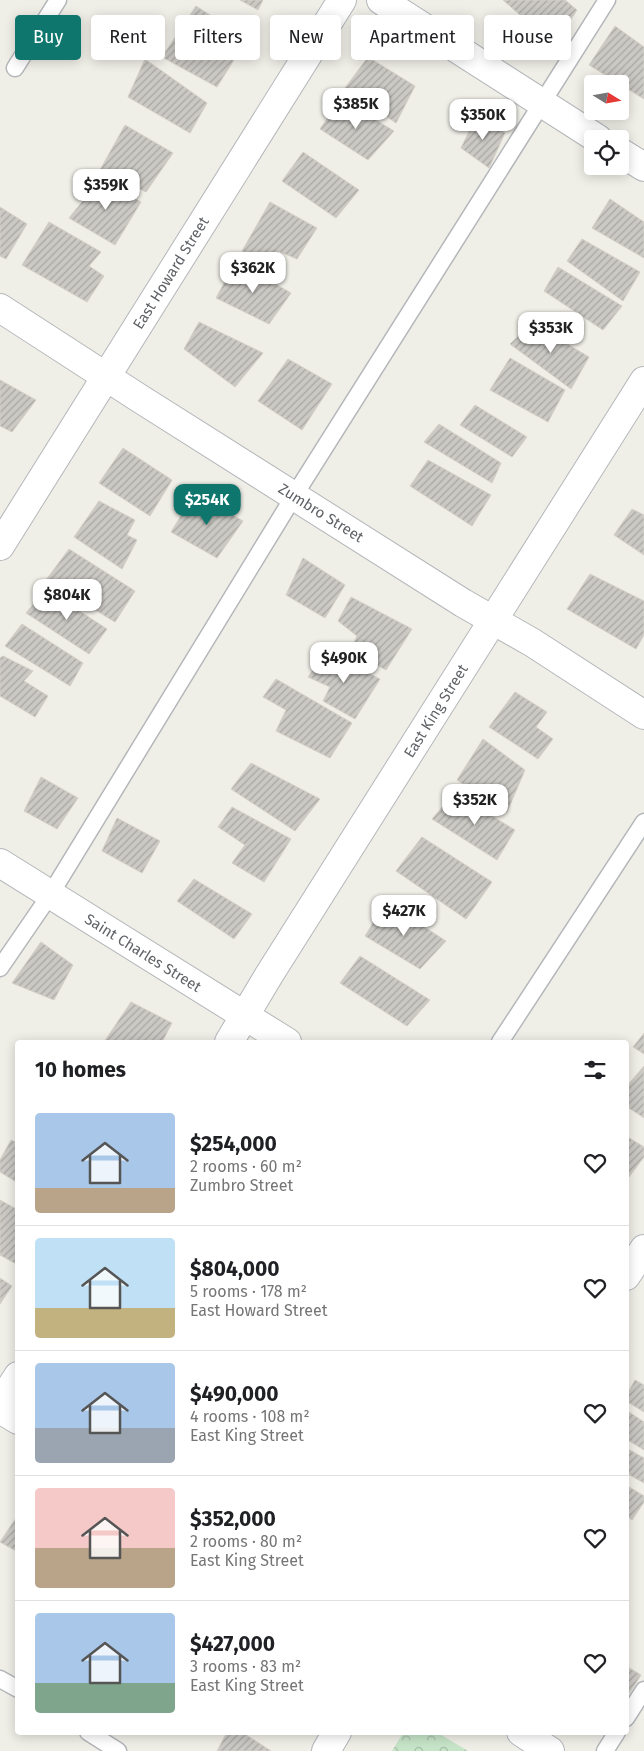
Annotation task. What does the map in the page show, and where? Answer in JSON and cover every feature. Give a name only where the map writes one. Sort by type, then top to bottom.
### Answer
[{"type":"street","name":"East Howard Street","points":[[0,546],[342,0]]},
{"type":"street","points":[[380,0],[584,130]]},
{"type":"street","points":[[629,158],[644,167]]},
{"type":"street","name":"Zumbro Street","points":[[0,308],[463,603],[533,643],[644,714]]},
{"type":"street","name":"East King Street","points":[[230,1040],[644,381]]},
{"type":"street","name":"Saint Charles Street","points":[[0,863],[284,1040]]},
{"type":"street","points":[[0,1404],[15,1381]]},
{"type":"street","points":[[0,1409],[15,1418]]},
{"type":"street","points":[[326,1751],[335,1735]]},
{"type":"street","points":[[526,1735],[550,1751]]},
{"type":"lane","points":[[15,68],[58,0]]},
{"type":"lane","points":[[0,968],[50,895],[294,496],[607,0]]},
{"type":"lane","points":[[501,1040],[644,822]]},
{"type":"lane","points":[[0,1679],[15,1687]]},
{"type":"lane","points":[[629,1713],[644,1690]]},
{"type":"lane","points":[[93,1735],[118,1751]]},
{"type":"lane","points":[[605,1751],[615,1735]]},
{"type":"green space","points":[[402,1735],[441,1735],[468,1751],[392,1751]]},
{"type":"building","points":[[240,0],[263,0],[258,10]]},
{"type":"building","points":[[503,0],[565,0],[577,10],[571,19],[571,15],[520,15]]},
{"type":"building","points":[[196,6],[210,15],[190,15]]},
{"type":"building","points":[[615,26],[644,47],[644,99],[629,90],[629,75],[605,75],[589,65]]},
{"type":"building","points":[[175,38],[175,60],[234,60],[217,87],[165,59],[165,52]]},
{"type":"building","points":[[145,60],[146,60],[207,103],[190,133],[128,97]]},
{"type":"building","points":[[366,60],[373,60],[415,86],[396,123],[345,88]]},
{"type":"building","points":[[341,99],[394,131],[368,160],[320,129]]},
{"type":"building","points":[[477,115],[505,133],[489,168],[461,148]]},
{"type":"building","points":[[125,125],[173,153],[146,192],[100,170]]},
{"type":"building","points":[[303,152],[359,190],[336,218],[282,181]]},
{"type":"building","points":[[101,178],[141,202],[115,245],[69,218]]},
{"type":"building","points":[[610,199],[644,222],[644,258],[592,228]]},
{"type":"building","points":[[270,202],[317,228],[297,259],[278,251],[271,267],[242,251]]},
{"type":"building","points":[[0,207],[27,224],[6,259],[0,256]]},
{"type":"building","points":[[49,222],[101,252],[89,266],[104,276],[87,302],[22,265]]},
{"type":"building","points":[[582,239],[640,272],[623,301],[567,261]]},
{"type":"building","points":[[236,261],[291,293],[269,324],[216,298]]},
{"type":"building","points":[[558,267],[622,306],[603,330],[544,291]]},
{"type":"building","points":[[199,322],[263,353],[235,387],[184,349]]},
{"type":"building","points":[[532,323],[589,357],[571,389],[510,344]]},
{"type":"building","points":[[510,358],[565,390],[548,422],[490,390]]},
{"type":"building","points":[[288,359],[332,384],[302,430],[258,401]]},
{"type":"building","points":[[0,380],[36,400],[12,432],[0,426]]},
{"type":"building","points":[[475,405],[527,437],[512,457],[460,425]]},
{"type":"building","points":[[439,424],[501,463],[492,483],[424,442]]},
{"type":"building","points":[[123,448],[172,480],[150,516],[99,483]]},
{"type":"building","points":[[428,460],[491,495],[472,526],[410,486]]},
{"type":"building","points":[[195,493],[243,521],[217,558],[171,532]]},
{"type":"building","points":[[99,501],[135,520],[127,535],[137,540],[122,569],[74,537]]},
{"type":"building","points":[[632,509],[644,515],[644,555],[614,535]]},
{"type":"building","points":[[69,549],[135,591],[115,622],[46,580]]},
{"type":"building","points":[[303,558],[345,585],[325,618],[286,595]]},
{"type":"building","points":[[590,574],[644,601],[644,635],[636,649],[567,609]]},
{"type":"building","points":[[46,589],[107,629],[89,654],[26,613]]},
{"type":"building","points":[[351,597],[412,629],[386,670],[350,651],[357,636],[338,621]]},
{"type":"building","points":[[22,624],[83,663],[70,686],[5,646]]},
{"type":"building","points":[[326,651],[380,679],[355,719],[323,701],[330,687],[308,677]]},
{"type":"building","points":[[3,656],[33,671],[24,681],[48,696],[35,717],[0,696],[0,658]]},
{"type":"building","points":[[276,679],[352,723],[330,758],[276,731],[286,710],[263,697]]},
{"type":"building","points":[[515,692],[547,712],[536,727],[553,739],[538,759],[489,727]]},
{"type":"building","points":[[483,739],[525,770],[507,812],[457,780]]},
{"type":"building","points":[[251,763],[320,799],[295,831],[231,789]]},
{"type":"building","points":[[41,777],[78,798],[57,829],[24,811]]},
{"type":"building","points":[[454,793],[515,830],[497,860],[432,819]]},
{"type":"building","points":[[232,807],[291,839],[264,882],[232,863],[245,845],[218,827]]},
{"type":"building","points":[[117,818],[160,841],[142,873],[102,851]]},
{"type":"building","points":[[422,837],[492,882],[466,919],[396,871]]},
{"type":"building","points":[[194,879],[252,914],[234,939],[177,901]]},
{"type":"building","points":[[386,902],[446,941],[420,969],[365,936]]},
{"type":"building","points":[[41,942],[73,965],[54,1000],[12,983]]},
{"type":"building","points":[[360,956],[430,1000],[407,1026],[340,983]]},
{"type":"building","points":[[131,1002],[172,1023],[163,1040],[105,1040]]},
{"type":"building","points":[[644,1033],[644,1054],[633,1047]]},
{"type":"building","points":[[644,1066],[644,1118],[629,1108],[629,1084]]},
{"type":"building","points":[[629,1138],[644,1147],[644,1157],[629,1177]]},
{"type":"building","points":[[11,1140],[15,1142],[15,1181],[0,1172],[0,1160]]},
{"type":"building","points":[[0,1200],[15,1208],[15,1263],[0,1255]]},
{"type":"building","points":[[0,1278],[12,1286],[0,1304]]},
{"type":"building","points":[[635,1380],[644,1385],[644,1412],[629,1403],[629,1391]]},
{"type":"building","points":[[629,1412],[644,1422],[644,1450],[629,1441]]},
{"type":"building","points":[[629,1450],[644,1458],[644,1483],[629,1475]]},
{"type":"building","points":[[629,1487],[644,1496],[644,1502],[632,1520],[629,1518]]},
{"type":"building","points":[[15,1520],[15,1550],[0,1542]]},
{"type":"building","points":[[629,1668],[641,1675],[629,1693]]},
{"type":"building","points":[[225,1735],[247,1735],[271,1751],[217,1751]]}]
